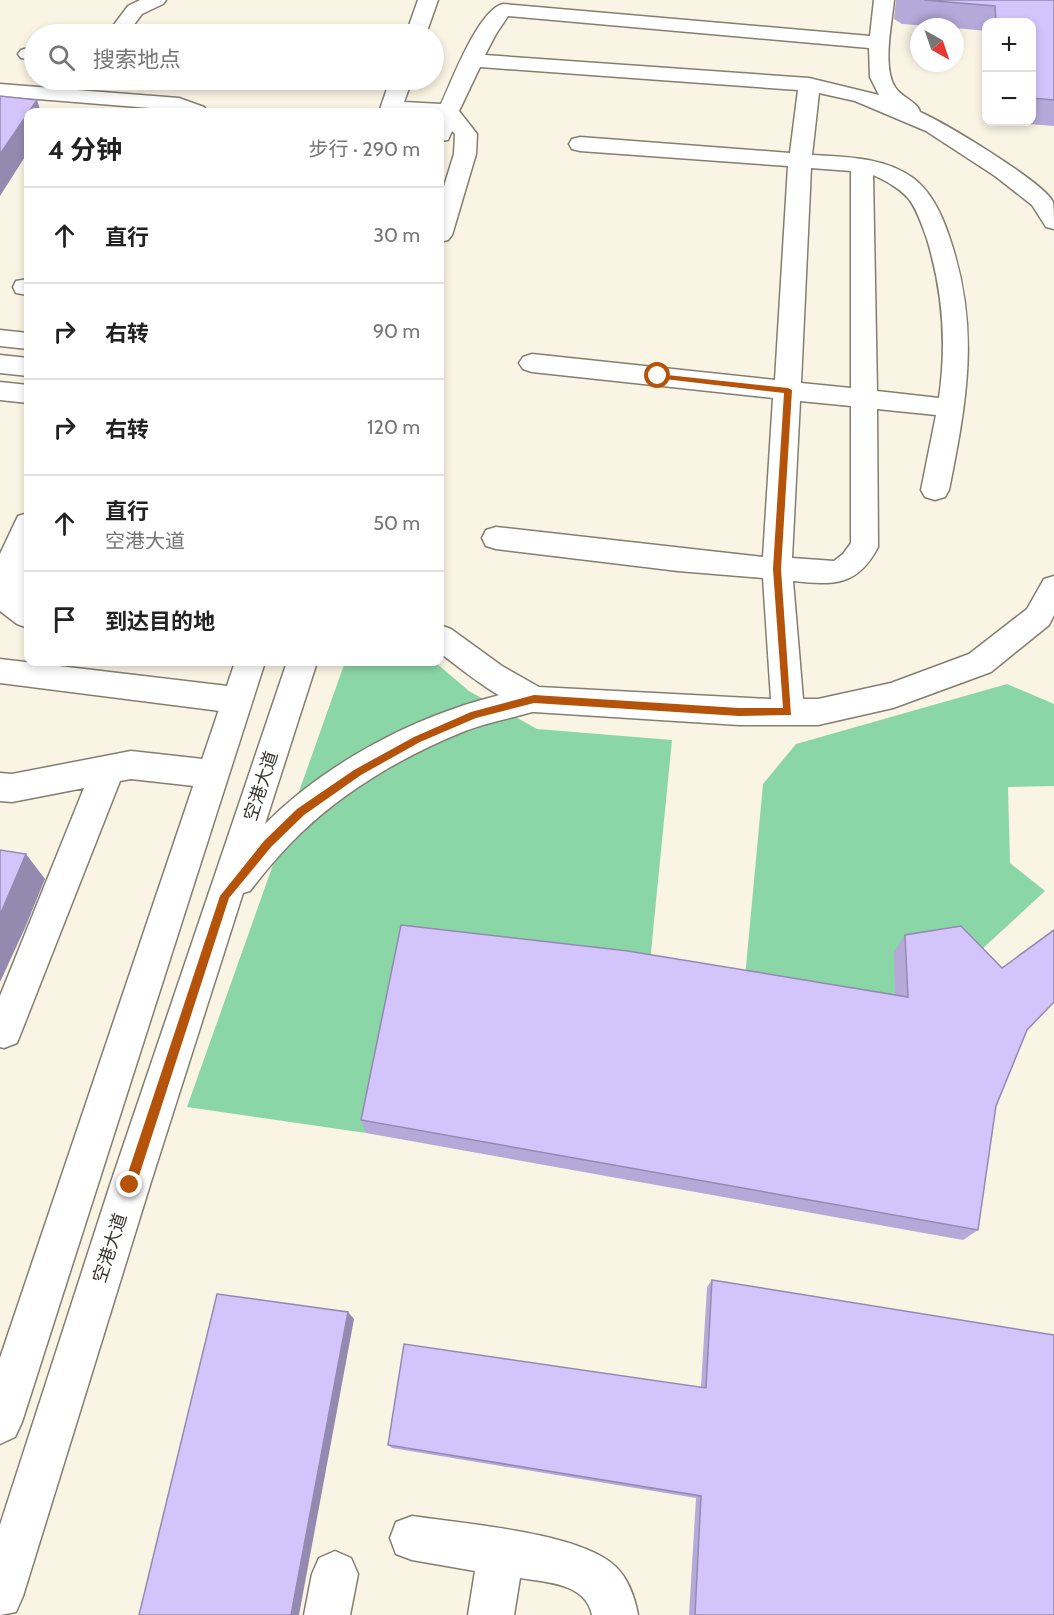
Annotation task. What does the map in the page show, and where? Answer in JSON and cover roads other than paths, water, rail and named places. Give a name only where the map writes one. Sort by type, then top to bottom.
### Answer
[{"type":"street","points":[[124,24],[135,10],[156,0]]},
{"type":"street","points":[[420,24],[428,0]]},
{"type":"street","points":[[884,0],[880,72],[883,85],[902,106],[1003,171],[1041,201],[1054,222]]},
{"type":"street","points":[[444,123],[489,25],[505,5],[881,43]]},
{"type":"street","points":[[473,60],[809,84],[862,96],[934,126]]},
{"type":"street","points":[[788,712],[777,569],[800,160],[809,84]]},
{"type":"street","points":[[0,90],[24,89]]},
{"type":"street","points":[[99,90],[179,104],[188,108]]},
{"type":"street","points":[[391,108],[397,90]]},
{"type":"street","points":[[444,111],[448,111]]},
{"type":"street","points":[[444,221],[465,154],[466,134],[448,111]]},
{"type":"street","points":[[580,144],[862,165],[898,176],[911,186],[921,198],[932,219],[951,282],[957,337],[951,408],[935,490]]},
{"type":"street","points":[[496,538],[777,569],[842,570],[860,554],[865,543],[862,165]]},
{"type":"street","points":[[0,338],[24,341]]},
{"type":"street","points":[[532,363],[951,408]]},
{"type":"street","points":[[0,364],[24,367]]},
{"type":"street","points":[[0,391],[24,394]]},
{"type":"street","points":[[24,530],[5,577],[12,606],[24,614]]},
{"type":"street","points":[[225,896],[267,844],[300,812],[358,772],[417,740],[474,714],[534,699],[739,712],[818,712],[893,695],[980,663],[1038,617],[1054,587]]},
{"type":"street","points":[[444,640],[491,675],[534,699]]},
{"type":"street","points":[[0,1422],[249,666]]},
{"type":"street","name":"空港大道","points":[[0,1596],[130,1185],[301,666]]},
{"type":"street","points":[[0,671],[236,700]]},
{"type":"street","points":[[0,787],[12,788],[131,765],[212,774]]},
{"type":"street","points":[[4,1031],[108,769]]},
{"type":"street","points":[[412,1538],[561,1562],[583,1570],[600,1582],[612,1597],[615,1615]]},
{"type":"street","points":[[491,1615],[501,1553]]}]
